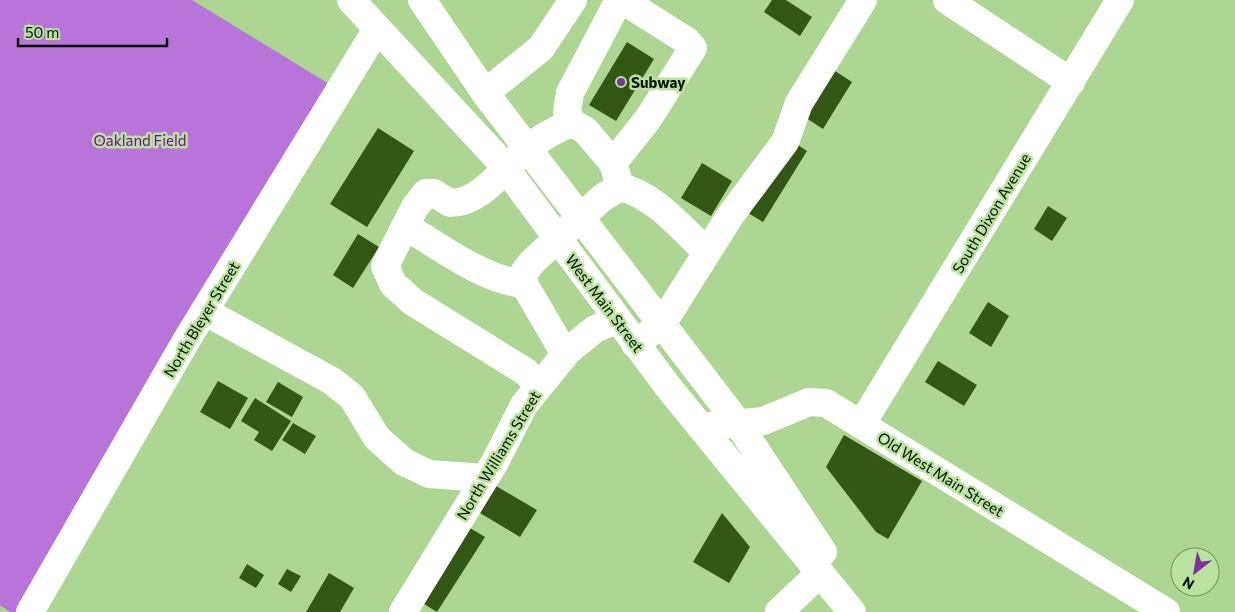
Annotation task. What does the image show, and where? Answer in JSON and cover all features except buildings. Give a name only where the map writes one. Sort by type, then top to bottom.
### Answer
[{"type":"main road","name":"West Main Street","points":[[351,0],[506,168],[616,320],[700,427],[852,612]]},
{"type":"main road","points":[[422,0],[485,93],[737,422],[863,612]]},
{"type":"main road","points":[[485,93],[541,48],[573,0]]},
{"type":"main road","points":[[564,354],[524,284],[523,274],[532,262],[582,219],[602,198],[616,175],[648,120],[693,48],[687,41],[621,0],[570,93],[567,112],[572,123],[585,130],[616,175],[654,203],[707,252]]},
{"type":"main road","points":[[635,344],[662,324],[730,216],[785,142],[799,103],[863,0]]},
{"type":"main road","points":[[946,0],[1070,82]]},
{"type":"main road","name":"South Dixon Avenue","points":[[861,425],[1120,0]]},
{"type":"main road","name":"North Bleyer Street","points":[[30,612],[204,311],[377,29]]},
{"type":"main road","points":[[539,386],[526,372],[413,302],[392,284],[385,266],[415,206],[426,193],[434,193],[450,203],[460,203],[471,199],[527,148],[552,130],[572,123]]},
{"type":"main road","points":[[405,226],[487,274],[505,282],[524,284]]},
{"type":"main road","points":[[204,311],[332,381],[352,397],[377,438],[404,462],[429,474],[484,478]]},
{"type":"main road","name":"North Williams Street","points":[[403,612],[484,478],[524,405],[564,354],[595,328],[616,320]]},
{"type":"main road","name":"Old West Main Street","points":[[700,427],[763,421],[809,402],[826,403],[1166,612]]},
{"type":"main road","points":[[780,612],[820,573]]},
{"type":"green space","name":"Oakland Field","points":[[0,0],[192,0],[334,87],[24,612],[10,612],[0,605]]},
{"type":"place","name":"Subway","points":[[621,82]]}]
